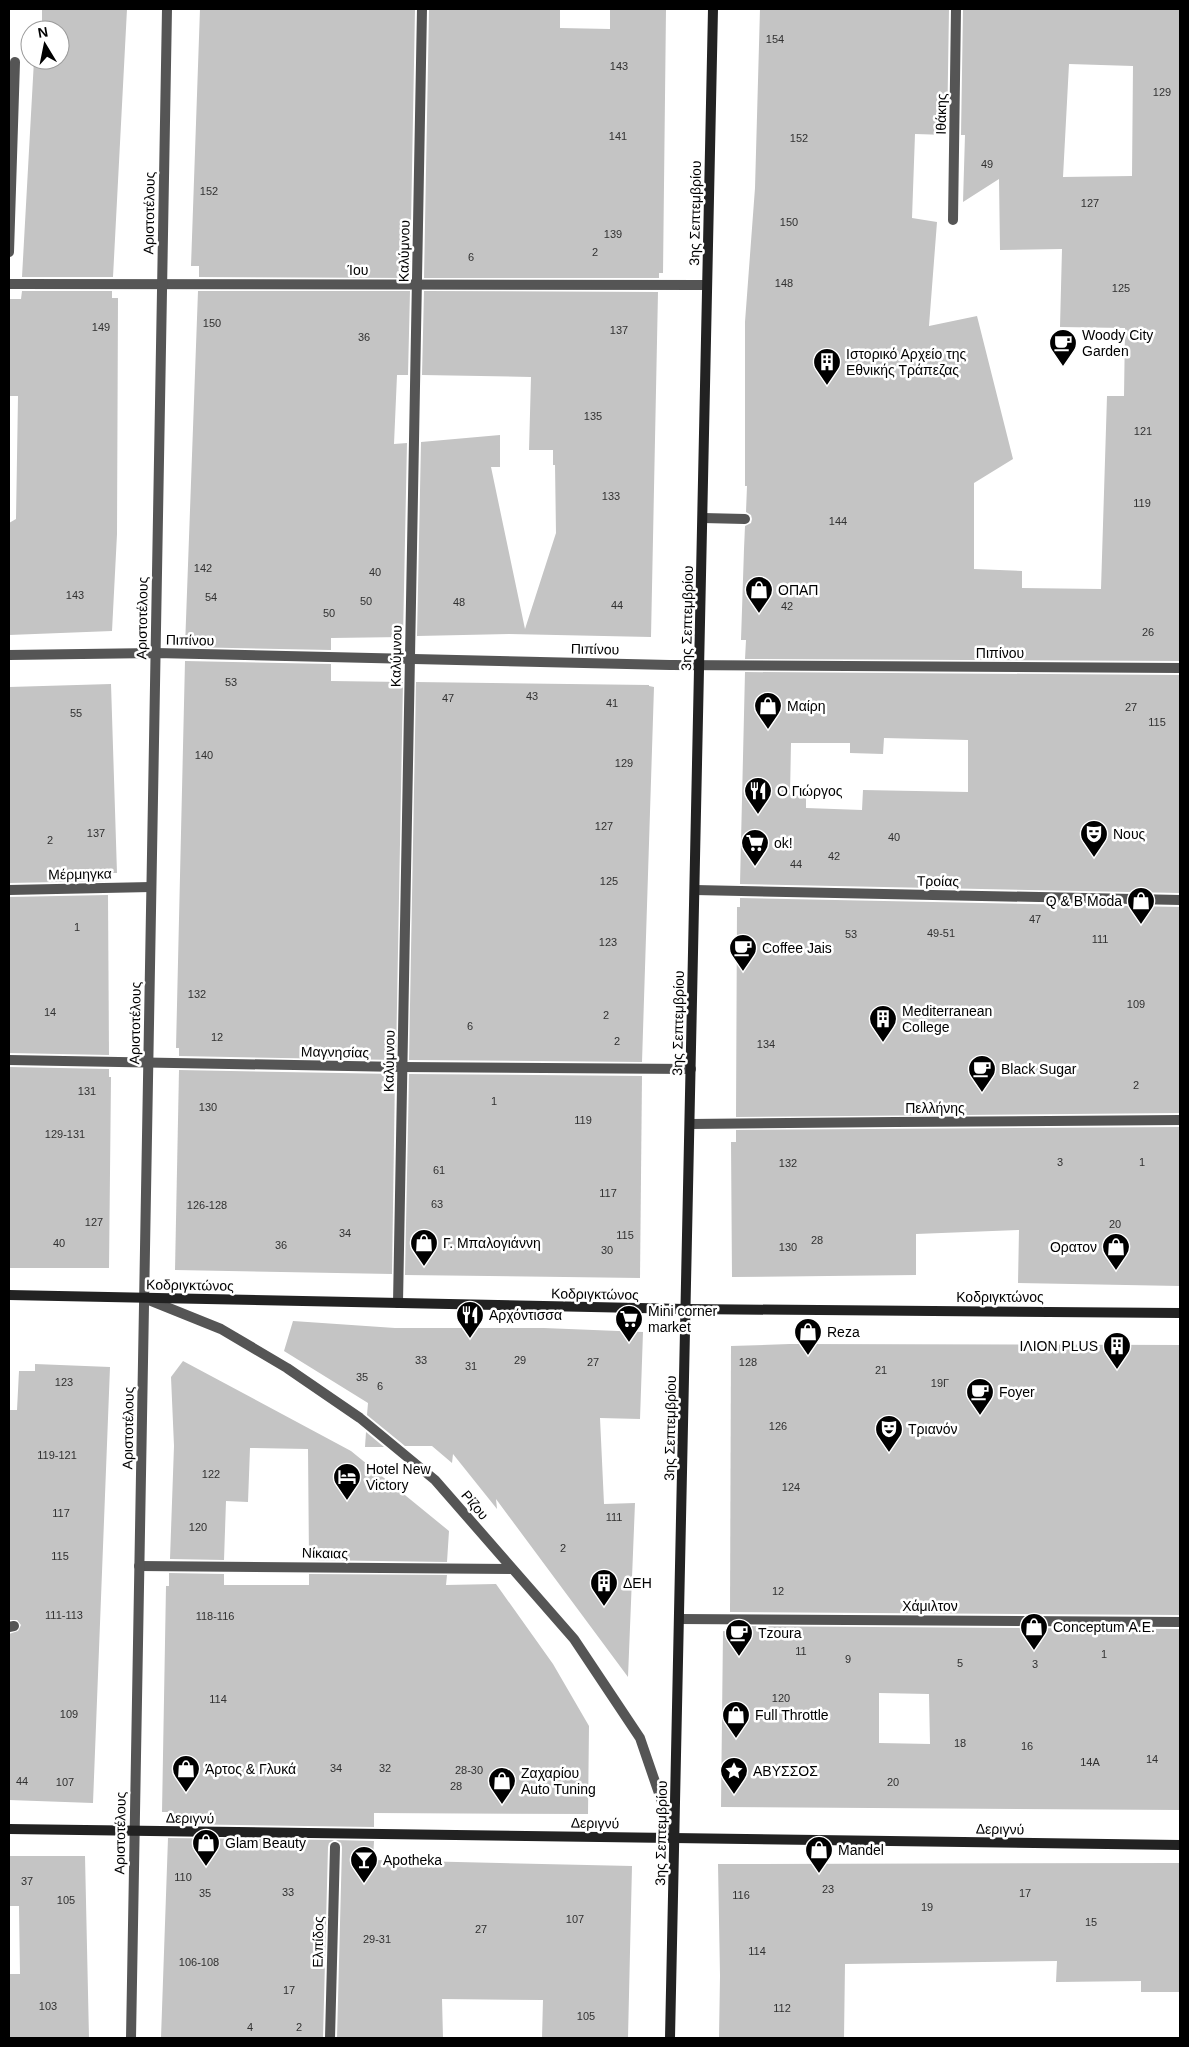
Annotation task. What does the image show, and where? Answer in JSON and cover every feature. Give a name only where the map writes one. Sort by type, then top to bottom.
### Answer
[{"type":"main road","name":"3ης Σεπτεμβρίου","points":[[670,2038],[713,9]]},
{"type":"main road","name":"Κοδριγκτώνος","points":[[9,1295],[686,1309],[1180,1313]]},
{"type":"main road","name":"Δεριγνύ","points":[[9,1829],[1180,1845]]},
{"type":"street","name":"Αριστοτέλους","points":[[131,2038],[167,9]]},
{"type":"street","name":"Καλύμνου","points":[[398,1303],[422,9]]},
{"type":"street","name":"Ιθάκης","points":[[953,220],[956,9]]},
{"type":"street","points":[[9,252],[15,62]]},
{"type":"street","name":"Ίου","points":[[9,284],[707,285]]},
{"type":"street","points":[[703,518],[746,519]]},
{"type":"street","name":"Πιπίνου","points":[[9,655],[155,653],[699,665],[1180,668]]},
{"type":"street","name":"Μέρμηγκα","points":[[9,890],[151,887]]},
{"type":"street","name":"Τροίας","points":[[695,890],[1180,900]]},
{"type":"street","name":"Μαγνησίας","points":[[9,1060],[402,1067],[691,1069]]},
{"type":"street","name":"Πελλήνης","points":[[690,1124],[1180,1120]]},
{"type":"street","name":"Ρίζου","points":[[144,1298],[221,1329],[288,1368],[360,1418],[435,1480],[574,1639],[640,1738],[674,1838]]},
{"type":"street","name":"Νίκαιας","points":[[139,1566],[512,1569]]},
{"type":"street","name":"Χάμιλτον","points":[[679,1619],[1180,1622]]},
{"type":"street","name":"Ελπίδος","points":[[330,2038],[335,1847]]},
{"type":"building","points":[[42,9],[127,9],[113,277],[22,277],[33,70],[70,70],[70,20],[42,20]]},
{"type":"building","points":[[200,9],[415,9],[410,278],[199,277],[199,266],[191,266]]},
{"type":"building","points":[[429,9],[560,9],[560,28],[610,29],[610,9],[666,9],[663,273],[659,273],[659,278],[424,278]]},
{"type":"building","points":[[760,9],[949,9],[947,135],[915,134],[912,218],[937,222],[929,326],[977,316],[1013,459],[974,483],[974,569],[1022,571],[1022,588],[1101,589],[1107,396],[1124,396],[1125,328],[1060,327],[1062,249],[1000,250],[999,179],[963,202],[965,135],[961,135],[963,9],[1180,9],[1180,661],[745,659],[746,640],[741,640],[745,526],[751,523],[752,519],[751,515],[746,512],[747,486],[745,486],[745,322],[755,188]],"holes":[[[1069,64],[1133,66],[1132,176],[1063,177]]]},
{"type":"building","points":[[22,291],[112,291],[112,298],[118,298],[117,534],[112,631],[9,635],[9,523],[16,519],[18,396],[9,396],[9,299],[21,299]]},
{"type":"building","points":[[198,291],[410,291],[408,375],[397,375],[394,444],[407,443],[403,637],[331,638],[331,650],[185,647]]},
{"type":"building","points":[[424,291],[658,292],[651,637],[509,634],[417,636],[421,442],[500,435],[500,467],[491,467],[525,629],[556,533],[553,450],[529,450],[531,377],[422,375]]},
{"type":"building","points":[[185,661],[331,664],[331,681],[403,682],[396,1060],[179,1056],[179,1048],[176,1048]]},
{"type":"building","points":[[745,672],[1180,675],[1180,893],[740,884]],"holes":[[[884,738],[968,740],[968,792],[863,790],[862,810],[806,808],[806,796],[790,795],[791,743],[850,743],[850,753],[883,754]]]},
{"type":"building","points":[[416,682],[649,685],[654,687],[642,1062],[409,1060]]},
{"type":"building","points":[[111,684],[117,873],[108,873],[108,881],[9,883],[9,687]]},
{"type":"building","points":[[108,895],[109,1055],[9,1053],[9,897]]},
{"type":"building","points":[[740,898],[1180,907],[1180,1113],[736,1117],[737,907],[740,907]]},
{"type":"building","points":[[9,1067],[109,1069],[109,1077],[111,1077],[109,1268],[9,1268]]},
{"type":"building","points":[[179,1070],[395,1074],[392,1274],[175,1270]]},
{"type":"building","points":[[409,1074],[642,1076],[640,1278],[405,1275]]},
{"type":"building","points":[[1180,1127],[1180,1286],[1018,1283],[1019,1230],[916,1234],[916,1275],[732,1277],[731,1142],[736,1142],[736,1130]]},
{"type":"building","points":[[293,1321],[395,1328],[544,1328],[643,1332],[640,1419],[600,1418],[604,1504],[635,1503],[628,1677],[496,1499],[497,1509],[453,1454],[452,1463],[432,1446],[405,1446],[367,1415],[368,1403],[284,1351]]},
{"type":"building","points":[[790,1344],[1180,1345],[1180,1615],[730,1612],[731,1346]]},
{"type":"building","points":[[183,1361],[351,1451],[449,1531],[447,1562],[309,1560],[308,1449],[250,1448],[248,1502],[226,1501],[224,1560],[170,1559],[174,1446],[171,1377]]},
{"type":"building","points":[[35,1364],[110,1367],[93,1803],[9,1800],[9,1634],[18,1631],[21,1625],[17,1620],[9,1620],[9,1410],[17,1410],[19,1371],[35,1371]]},
{"type":"building","points":[[366,1432],[384,1447],[365,1447]]},
{"type":"building","points":[[169,1573],[224,1574],[224,1585],[309,1585],[309,1574],[447,1575],[446,1585],[496,1584],[553,1664],[589,1726],[588,1814],[374,1813],[374,1827],[169,1824],[169,1812],[162,1812],[166,1586],[169,1586]]},
{"type":"building","points":[[730,1626],[1180,1629],[1180,1810],[721,1807],[723,1631],[730,1632]],"holes":[[[879,1693],[929,1694],[930,1744],[879,1743]]]},
{"type":"building","points":[[168,1838],[334,1840],[329,1843],[328,1847],[323,2038],[161,2038]]},
{"type":"building","points":[[336,1840],[374,1841],[373,1860],[632,1866],[628,2038],[542,2038],[543,2000],[442,1999],[443,2038],[337,2038],[342,1847],[341,1843]]},
{"type":"building","points":[[9,1856],[85,1856],[89,2038],[9,2038],[9,1974],[20,1974],[19,1906],[9,1906]]},
{"type":"building","points":[[1180,1863],[1180,1992],[1141,1992],[1141,1981],[1056,1982],[1057,1961],[845,1964],[844,2038],[719,2038],[718,1864]]},
{"type":"place","name":"Woody City Garden","points":[[1063,367]]},
{"type":"place","name":"Ιστορικό Αρχείο της Εθνικής Τράπεζας","points":[[827,386]]},
{"type":"place","name":"ΟΠΑΠ","points":[[759,614]]},
{"type":"place","name":"Μαίρη","points":[[768,730]]},
{"type":"place","name":"Ο Γιώργος","points":[[758,815]]},
{"type":"place","name":"Νους","points":[[1094,858]]},
{"type":"place","name":"ok!","points":[[755,867]]},
{"type":"place","name":"Q & B Moda","points":[[1141,925]]},
{"type":"place","name":"Coffee Jais","points":[[743,972]]},
{"type":"place","name":"Mediterranean College","points":[[883,1043]]},
{"type":"place","name":"Black Sugar","points":[[982,1093]]},
{"type":"place","name":"Γ. Μπαλογιάννη","points":[[424,1267]]},
{"type":"place","name":"Ορατον","points":[[1116,1271]]},
{"type":"place","name":"Αρχόντισσα","points":[[470,1339]]},
{"type":"place","name":"Mini corner market","points":[[629,1343]]},
{"type":"place","name":"Reza","points":[[808,1356]]},
{"type":"place","name":"ΙΛΙΟΝ PLUS","points":[[1117,1370]]},
{"type":"place","name":"Foyer","points":[[980,1416]]},
{"type":"place","name":"Τριανόν","points":[[889,1453]]},
{"type":"place","name":"Hotel New Victory","points":[[347,1501]]},
{"type":"place","name":"ΔΕΗ","points":[[604,1607]]},
{"type":"place","name":"Conceptum Α.Ε.","points":[[1034,1651]]},
{"type":"place","name":"Tzoura","points":[[739,1657]]},
{"type":"place","name":"Full Throttle","points":[[736,1739]]},
{"type":"place","name":"Άρτος & Γλυκά","points":[[186,1793]]},
{"type":"place","name":"ΑΒΥΣΣΟΣ","points":[[734,1795]]},
{"type":"place","name":"Ζαχαρίου Auto Tuning","points":[[502,1805]]},
{"type":"place","name":"Glam Beauty","points":[[206,1867]]},
{"type":"place","name":"Mandel","points":[[819,1874]]},
{"type":"place","name":"Apotheka","points":[[364,1884]]}]
